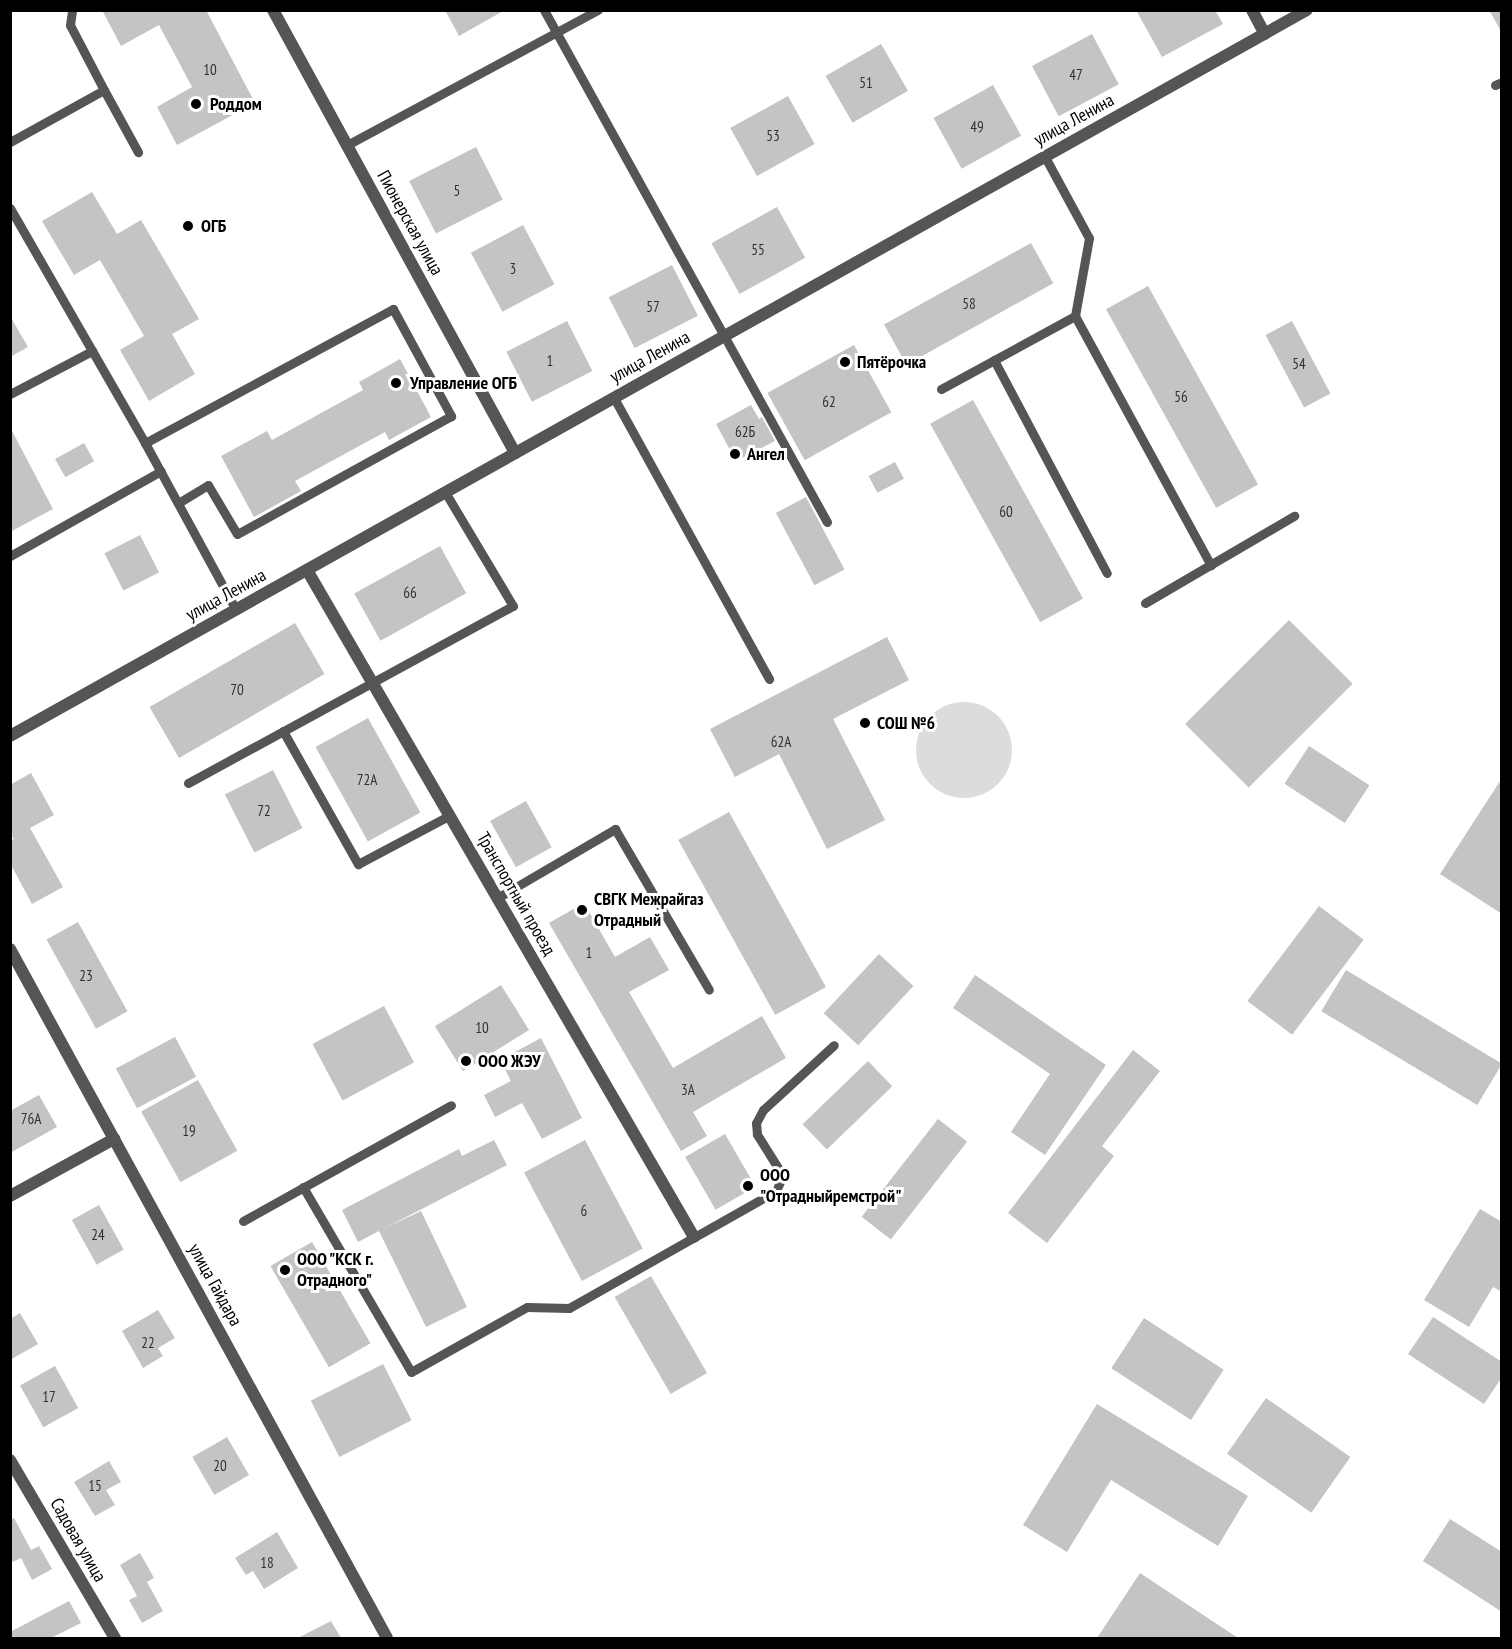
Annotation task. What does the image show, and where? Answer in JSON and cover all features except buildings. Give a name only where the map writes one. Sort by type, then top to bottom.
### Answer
[{"type":"street","name":"Пионерская улица","points":[[273,10],[515,453]]},
{"type":"street","points":[[1252,10],[1265,34]]},
{"type":"street","name":"улица Ленина","points":[[10,736],[1307,10]]},
{"type":"street","name":"Транспортный проезд","points":[[307,570],[694,1237]]},
{"type":"street","name":"улица Гайдара","points":[[10,950],[387,1638]]},
{"type":"street","points":[[10,1196],[114,1139]]},
{"type":"street","name":"Садовая улица","points":[[10,1460],[115,1638]]},
{"type":"lane","points":[[72,10],[70,25],[138,152]]},
{"type":"lane","points":[[544,10],[827,522]]},
{"type":"lane","points":[[346,146],[598,10]]},
{"type":"lane","points":[[10,142],[104,90]]},
{"type":"lane","points":[[1045,157],[1089,238],[1075,316],[1211,564]]},
{"type":"lane","points":[[10,208],[145,443],[236,610]]},
{"type":"lane","points":[[145,443],[393,309],[451,416],[237,534],[208,485],[178,502]]},
{"type":"lane","points":[[941,389],[1075,316]]},
{"type":"lane","points":[[10,394],[92,351]]},
{"type":"lane","points":[[994,360],[1107,573]]},
{"type":"lane","points":[[614,398],[769,679]]},
{"type":"lane","points":[[10,556],[160,471]]},
{"type":"lane","points":[[188,783],[513,606],[446,492]]},
{"type":"lane","points":[[1145,603],[1294,516]]},
{"type":"lane","points":[[283,731],[358,864],[450,815]]},
{"type":"lane","points":[[497,898],[615,829],[709,990]]},
{"type":"lane","points":[[303,1187],[411,1372],[527,1307],[569,1308],[776,1191],[781,1180],[778,1168],[757,1134],[756,1123],[763,1110],[834,1045]]},
{"type":"lane","points":[[243,1221],[451,1105]]},
{"type":"shaded area","points":[[955,702],[973,702],[991,710],[1004,723],[1012,741],[1009,769],[991,790],[973,798],[955,798],[937,790],[924,777],[916,759],[916,741],[924,723],[937,710]]},
{"type":"place","name":"Роддом","points":[[196,104]]},
{"type":"place","name":"ОГБ","points":[[188,226]]},
{"type":"place","name":"Пятёрочка","points":[[845,362]]},
{"type":"place","name":"Управление ОГБ","points":[[396,383]]},
{"type":"place","name":"Ангел","points":[[735,454]]},
{"type":"place","name":"СОШ №6","points":[[865,723]]},
{"type":"place","name":"СВГК Межрайгаз Отрадный","points":[[582,910]]},
{"type":"place","name":"ООО ЖЭУ","points":[[466,1061]]},
{"type":"place","name":"ООО \"Отрадныйремстрой\"","points":[[748,1186]]},
{"type":"place","name":"ООО \"КСК г. Отрадного\"","points":[[285,1270]]}]
